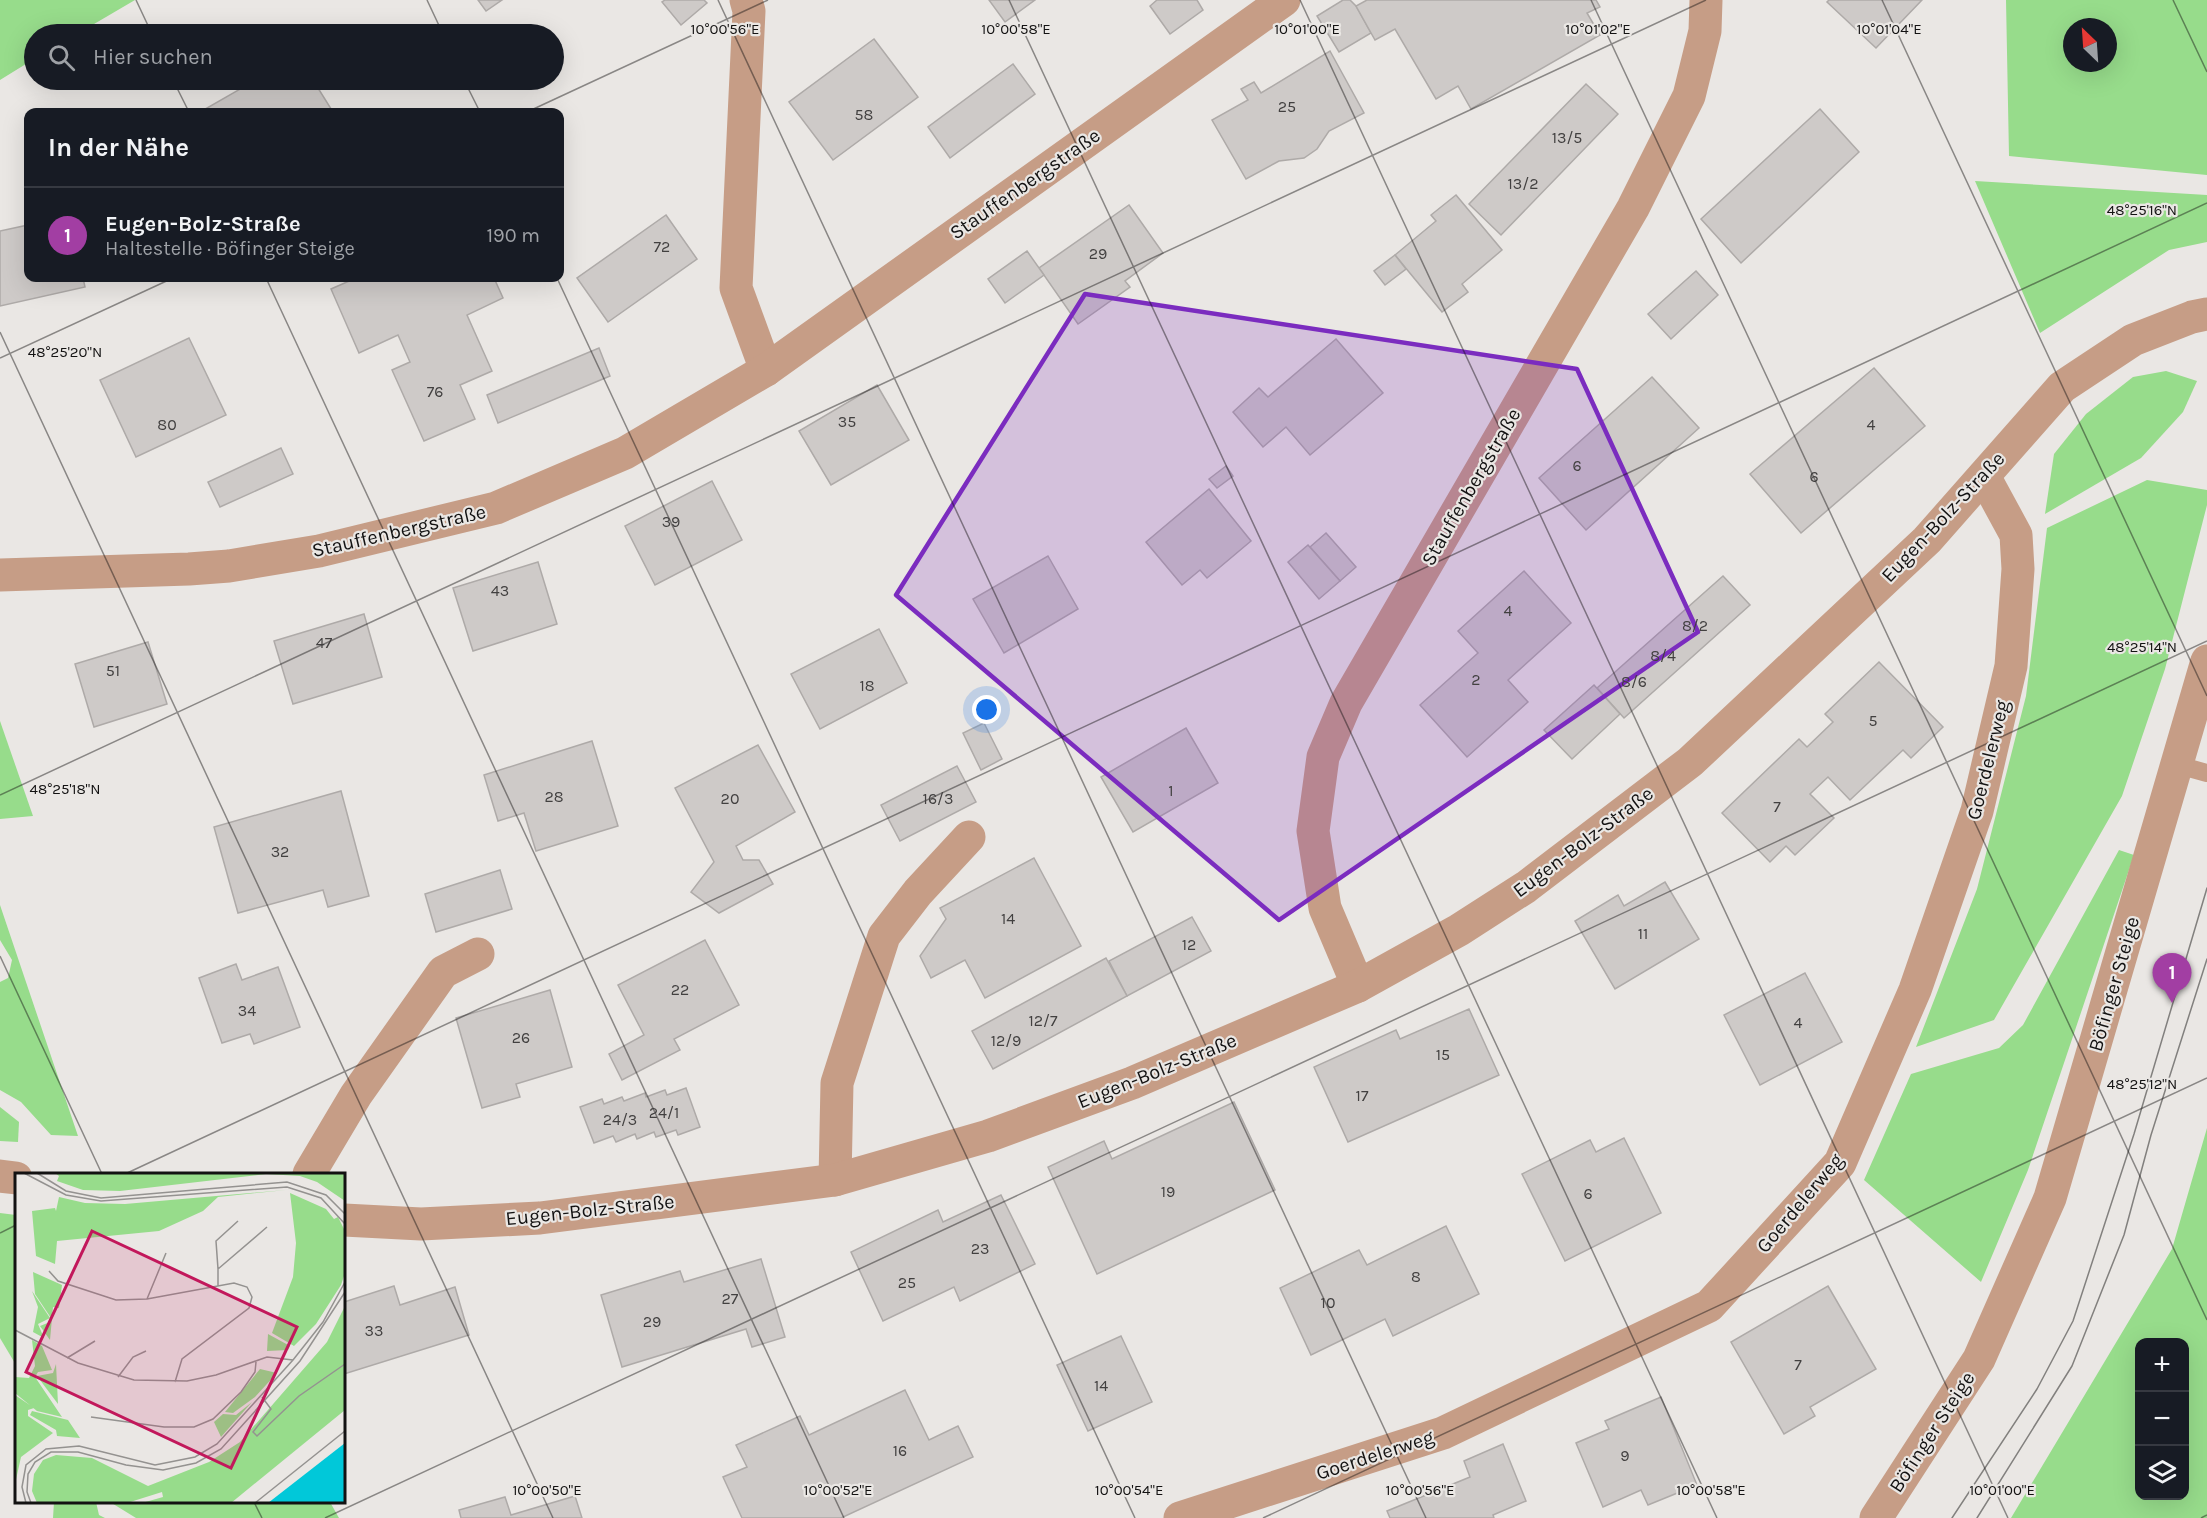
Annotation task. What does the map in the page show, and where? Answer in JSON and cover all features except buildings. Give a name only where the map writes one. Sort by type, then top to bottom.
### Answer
[{"type":"street","points":[[746,0],[749,11],[736,288],[766,370]]},
{"type":"street","name":"Stauffenbergstraße","points":[[0,575],[229,566],[319,551],[496,508],[626,453],[766,370],[1284,0]]},
{"type":"street","name":"Stauffenbergstraße","points":[[1358,986],[1325,908],[1313,831],[1323,757],[1346,704],[1633,208],[1689,96],[1705,31],[1706,0]]},
{"type":"street","name":"Eugen-Bolz-Straße","points":[[345,1220],[422,1224],[540,1218],[835,1180],[988,1136],[1132,1083],[1358,986],[1459,930],[1526,887],[1690,762],[1927,540],[2062,387],[2133,340],[2192,317],[2207,314]]},
{"type":"street","name":"Goerdelerweg","points":[[1180,1518],[1443,1433],[1708,1306],[1840,1163],[1915,990],[1977,811],[2011,666],[2018,569],[2016,535],[1984,476]]},
{"type":"street","name":"Böfinger Steige","points":[[1876,1518],[1979,1359],[2050,1198],[2192,769],[2207,661]]},
{"type":"street","points":[[835,1180],[837,1083],[884,936],[918,892],[969,837]]},
{"type":"street","points":[[310,1173],[356,1095],[443,972],[478,954]]},
{"type":"street","points":[[0,1176],[15,1178]]},
{"type":"highlighted area","points":[[1085,294],[1577,369],[1698,632],[1279,920],[896,595]]},
{"type":"green space","points":[[0,0],[135,0],[94,24],[24,24],[24,65],[0,80]]},
{"type":"green space","points":[[2006,0],[2207,0],[2207,175],[2009,156]]},
{"type":"green space","points":[[1975,181],[2207,195],[2207,242],[2169,250],[2040,333]]},
{"type":"green space","points":[[2166,371],[2197,381],[2183,412],[2141,458],[2045,514],[2054,454],[2086,414],[2133,377]]},
{"type":"green space","points":[[2147,480],[2207,490],[2207,505],[2165,669],[2122,796],[1994,1020],[1916,1047],[1977,889],[2026,696],[2047,528]]},
{"type":"green space","points":[[0,721],[33,816],[0,819]]},
{"type":"green space","points":[[2119,850],[2134,855],[2028,1170],[1981,1282],[1864,1180],[1911,1074],[1999,1048],[2023,1025]]},
{"type":"green space","points":[[0,905],[78,1136],[51,1135],[21,1102],[0,1090],[0,982],[8,978],[12,960],[0,940]]},
{"type":"green space","points":[[0,1107],[19,1122],[18,1142],[0,1141]]},
{"type":"green space","points":[[2207,1128],[2207,1518],[2011,1518],[2172,1249]]},
{"type":"green space","points":[[0,1213],[15,1215],[15,1363],[0,1338]]},
{"type":"green space","points":[[54,1503],[96,1503],[99,1515],[105,1518],[53,1518]]},
{"type":"green space","points":[[112,1503],[331,1503],[339,1518],[136,1518]]},
{"type":"tram line","points":[[1952,1518],[2037,1389],[2073,1321],[2134,1134],[2207,888]]},
{"type":"tram line","points":[[1977,1518],[2072,1366],[2124,1235],[2151,1135],[2207,959]]},
{"type":"place","name":"Eugen-Bolz-Straße","points":[[2172,1003]]}]
